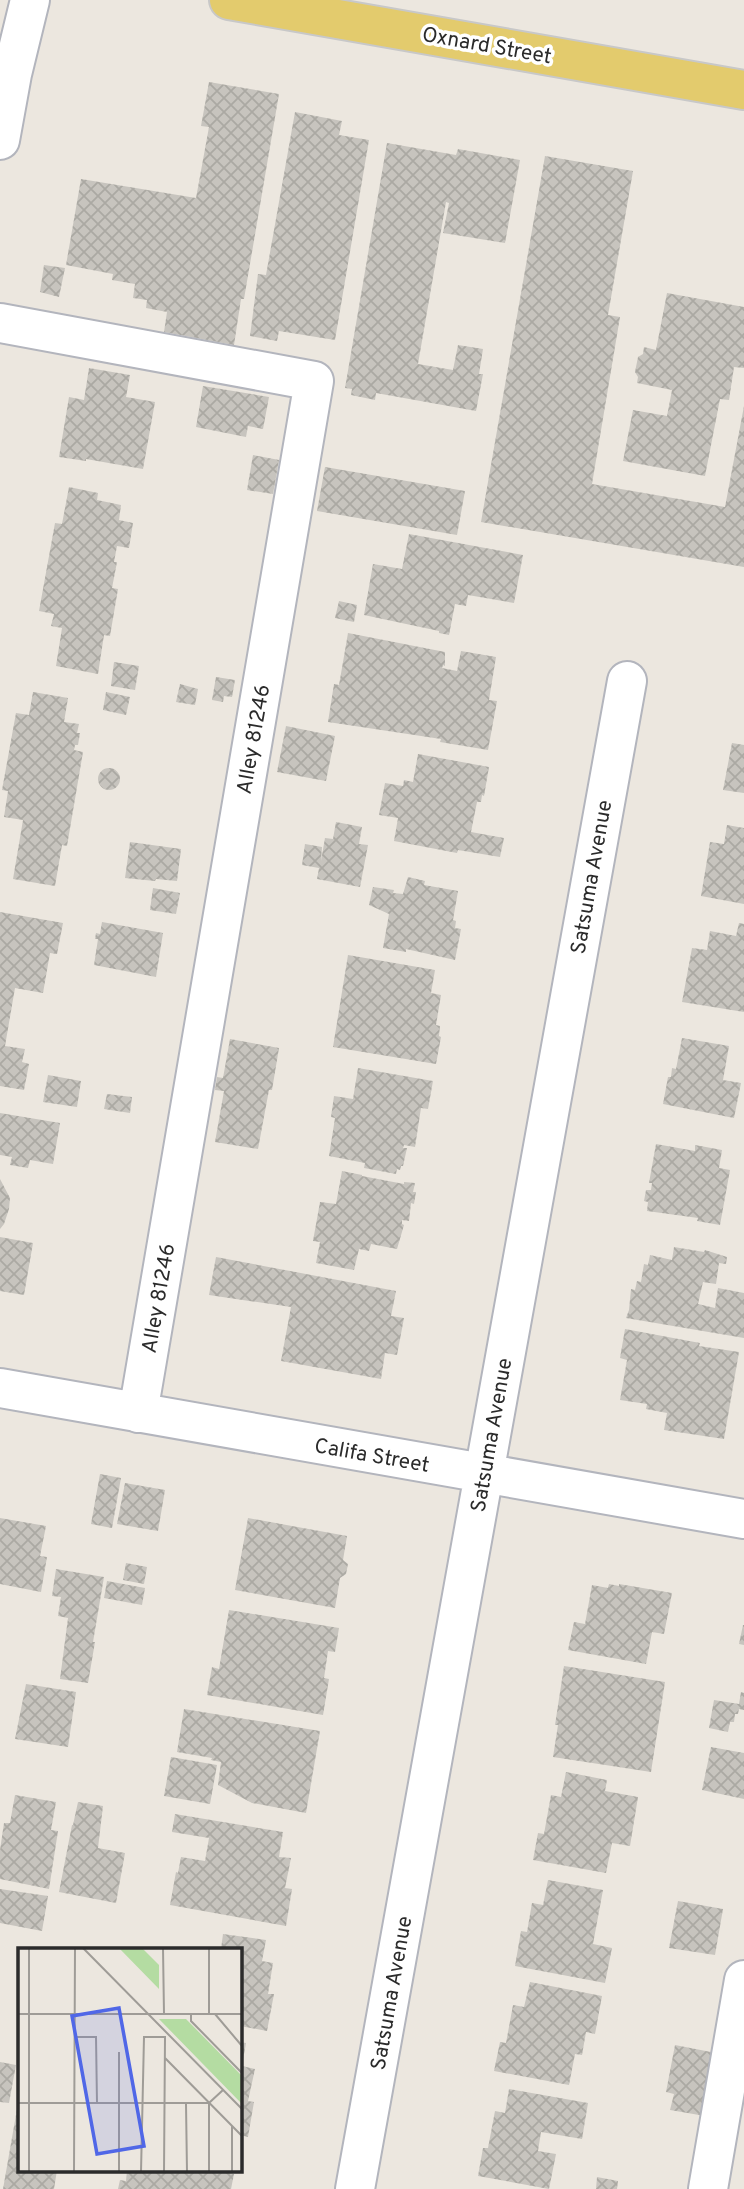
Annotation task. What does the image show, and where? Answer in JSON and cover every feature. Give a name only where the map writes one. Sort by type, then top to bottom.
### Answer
[{"type":"main road","name":"Oxnard Street","points":[[229,0],[744,90]]},
{"type":"street","points":[[0,140],[30,0]]},
{"type":"street","name":"Alley 81246","points":[[0,323],[314,381],[138,1413]]},
{"type":"street","name":"Satsuma Avenue","points":[[355,2189],[627,681]]},
{"type":"street","name":"Califa Street","points":[[0,1388],[744,1520]]},
{"type":"street","points":[[708,2189],[744,1980]]},
{"type":"building","points":[[209,82],[279,94],[234,345],[164,332],[167,312],[146,308],[147,300],[133,298],[135,284],[112,280],[113,274],[66,265],[81,179],[196,198],[209,127],[201,126]]},
{"type":"building","points":[[295,112],[342,121],[339,135],[369,140],[335,340],[279,331],[277,341],[250,336],[258,274],[266,275]]},
{"type":"building","points":[[387,143],[456,155],[458,149],[520,160],[505,243],[443,233],[449,203],[446,202],[418,364],[453,370],[458,345],[483,349],[479,374],[483,374],[476,411],[376,393],[375,400],[351,395],[352,389],[345,388]]},
{"type":"building","points":[[545,156],[633,171],[608,315],[620,317],[592,484],[725,507],[744,406],[744,567],[481,522]]},
{"type":"building","points":[[44,265],[65,268],[59,297],[40,292]]},
{"type":"building","points":[[667,293],[744,307],[744,368],[734,367],[729,400],[720,399],[705,476],[623,461],[633,410],[667,416],[672,390],[637,383],[635,372],[638,357],[643,354],[644,347],[656,350]]},
{"type":"building","points":[[89,368],[130,375],[126,397],[155,402],[143,469],[59,457],[69,397],[84,400]]},
{"type":"building","points":[[203,386],[269,397],[263,429],[248,426],[246,437],[196,427]]},
{"type":"building","points":[[253,455],[279,460],[273,494],[247,490]]},
{"type":"building","points":[[325,467],[465,491],[457,535],[317,511]]},
{"type":"building","points":[[69,487],[98,493],[97,500],[121,505],[119,520],[133,523],[129,548],[117,546],[112,588],[118,589],[110,636],[104,635],[98,674],[56,666],[62,628],[51,626],[54,614],[39,611],[55,523],[62,524]]},
{"type":"building","points":[[409,534],[523,555],[514,603],[468,595],[466,606],[455,604],[449,635],[364,615],[373,564],[402,569]]},
{"type":"building","points":[[339,601],[357,605],[354,622],[335,618]]},
{"type":"building","points":[[348,633],[445,652],[445,666],[442,668],[457,671],[461,651],[496,657],[489,700],[497,701],[488,750],[440,742],[441,739],[328,722],[334,684],[339,685]]},
{"type":"building","points":[[114,662],[139,666],[135,690],[111,686]]},
{"type":"building","points":[[216,677],[235,680],[232,697],[224,696],[223,702],[212,700]]},
{"type":"building","points":[[180,684],[198,689],[195,705],[176,702]]},
{"type":"building","points":[[33,692],[68,698],[64,722],[79,724],[78,745],[75,745],[74,750],[83,752],[67,846],[62,845],[55,886],[13,879],[23,820],[4,817],[8,791],[2,790],[16,713],[29,715]]},
{"type":"building","points":[[106,692],[130,697],[126,715],[103,710]]},
{"type":"building","points":[[286,726],[335,736],[326,781],[277,772]]},
{"type":"building","points":[[732,743],[744,745],[744,793],[723,790]]},
{"type":"building","points":[[418,754],[489,767],[484,796],[482,795],[481,802],[477,802],[471,832],[504,838],[500,857],[458,850],[457,853],[394,841],[398,818],[379,815],[385,783],[403,786],[404,780],[413,782]]},
{"type":"building","points":[[109,768],[117,771],[120,779],[117,787],[109,790],[101,787],[98,779],[101,771]]},
{"type":"building","points":[[336,822],[362,827],[359,844],[368,845],[360,887],[317,879],[319,868],[302,865],[305,844],[322,847],[321,861],[325,838],[333,839]]},
{"type":"building","points":[[727,825],[744,828],[744,904],[701,896],[710,842],[724,844]]},
{"type":"building","points":[[130,842],[181,849],[177,881],[125,878]]},
{"type":"building","points":[[408,877],[425,881],[424,885],[458,891],[453,920],[456,921],[455,928],[461,929],[455,960],[406,949],[406,952],[383,948],[389,914],[369,905],[373,887],[403,894]]},
{"type":"building","points":[[153,888],[180,893],[176,914],[150,910]]},
{"type":"building","points":[[0,912],[63,923],[57,954],[50,953],[43,993],[15,988],[5,1046],[25,1049],[22,1062],[29,1064],[24,1090],[0,1086]]},
{"type":"building","points":[[102,922],[163,933],[156,977],[94,965],[98,939],[95,939],[96,933],[100,934]]},
{"type":"building","points":[[739,923],[744,924],[744,1012],[682,1002],[692,948],[707,950],[710,931],[736,936]]},
{"type":"building","points":[[348,955],[435,970],[431,993],[441,995],[436,1025],[440,1026],[441,1037],[436,1064],[333,1047]]},
{"type":"building","points":[[682,1038],[729,1046],[723,1080],[741,1083],[734,1118],[663,1104],[668,1077],[671,1077],[672,1068],[676,1069]]},
{"type":"building","points":[[230,1039],[279,1048],[258,1149],[215,1142],[224,1091],[215,1090],[217,1077],[223,1078]]},
{"type":"building","points":[[358,1068],[433,1081],[428,1109],[421,1108],[415,1147],[404,1145],[403,1148],[407,1148],[403,1166],[400,1170],[397,1169],[396,1174],[364,1168],[365,1163],[329,1156],[335,1118],[331,1117],[334,1096],[353,1099]]},
{"type":"building","points":[[48,1075],[81,1081],[77,1107],[43,1102]]},
{"type":"building","points":[[107,1094],[132,1097],[130,1113],[104,1109]]},
{"type":"building","points":[[0,1113],[60,1123],[53,1164],[30,1160],[28,1168],[10,1165],[12,1157],[0,1155]]},
{"type":"building","points":[[656,1144],[695,1151],[695,1145],[722,1150],[719,1168],[730,1170],[720,1225],[697,1221],[698,1218],[647,1211],[648,1202],[644,1201],[646,1190],[651,1190],[652,1183],[649,1183]]},
{"type":"building","points":[[342,1171],[404,1184],[415,1183],[414,1204],[411,1203],[409,1221],[402,1220],[404,1225],[397,1249],[371,1244],[369,1251],[359,1249],[354,1270],[316,1263],[320,1242],[313,1241],[320,1202],[336,1204]]},
{"type":"building","points":[[0,1179],[10,1198],[9,1209],[0,1229]]},
{"type":"building","points":[[0,1237],[33,1243],[24,1295],[0,1291]]},
{"type":"building","points":[[674,1247],[705,1250],[727,1257],[726,1264],[719,1263],[716,1284],[703,1282],[698,1304],[715,1308],[718,1288],[744,1293],[744,1338],[626,1318],[631,1289],[635,1290],[637,1281],[641,1282],[644,1264],[648,1265],[650,1255],[672,1260]]},
{"type":"building","points":[[216,1257],[396,1291],[391,1316],[404,1318],[397,1355],[385,1353],[381,1379],[281,1361],[291,1307],[209,1295]]},
{"type":"building","points":[[625,1329],[739,1352],[724,1439],[664,1430],[667,1413],[646,1409],[647,1404],[620,1400],[627,1360],[620,1358]]},
{"type":"building","points":[[100,1474],[121,1478],[112,1528],[91,1524]]},
{"type":"building","points":[[125,1483],[165,1490],[158,1531],[117,1524]]},
{"type":"building","points":[[0,1518],[46,1526],[40,1556],[47,1557],[41,1592],[0,1584]]},
{"type":"building","points":[[248,1518],[347,1536],[343,1560],[348,1564],[346,1574],[340,1578],[335,1608],[235,1590]]},
{"type":"building","points":[[126,1563],[147,1567],[144,1584],[123,1580]]},
{"type":"building","points":[[56,1569],[104,1577],[88,1683],[60,1679],[68,1618],[58,1616],[61,1597],[52,1596]]},
{"type":"building","points":[[107,1581],[145,1588],[142,1605],[104,1598]]},
{"type":"building","points":[[609,1584],[672,1593],[664,1634],[652,1632],[646,1664],[568,1650],[574,1622],[585,1624],[592,1585],[608,1588]]},
{"type":"building","points":[[229,1610],[339,1628],[335,1652],[328,1651],[324,1678],[329,1679],[323,1715],[207,1695],[212,1667],[219,1669]]},
{"type":"building","points":[[744,1625],[744,1645],[739,1644]]},
{"type":"building","points":[[564,1666],[665,1682],[651,1772],[553,1757]]},
{"type":"building","points":[[26,1684],[76,1692],[68,1747],[15,1739]]},
{"type":"building","points":[[741,1692],[744,1693],[744,1710],[739,1709],[738,1714],[735,1714],[728,1732],[709,1728],[714,1700],[739,1704]]},
{"type":"building","points":[[184,1709],[320,1731],[306,1813],[252,1803],[218,1785],[221,1762],[177,1752]]},
{"type":"building","points":[[711,1747],[744,1753],[744,1799],[702,1790]]},
{"type":"building","points":[[171,1757],[217,1765],[210,1804],[164,1796]]},
{"type":"building","points":[[566,1772],[607,1780],[605,1791],[638,1797],[630,1846],[612,1843],[606,1873],[533,1860],[538,1833],[544,1834],[551,1795],[561,1797]]},
{"type":"building","points":[[15,1795],[56,1802],[51,1830],[58,1831],[49,1889],[0,1879],[4,1823],[10,1823]]},
{"type":"building","points":[[78,1802],[103,1806],[98,1848],[125,1853],[116,1903],[59,1892]]},
{"type":"building","points":[[175,1814],[283,1832],[279,1857],[291,1858],[285,1888],[292,1889],[286,1926],[170,1905],[181,1857],[205,1861],[209,1838],[172,1832]]},
{"type":"building","points":[[548,1880],[603,1890],[593,1944],[612,1948],[605,1983],[515,1966],[521,1931],[527,1932],[532,1903],[543,1905]]},
{"type":"building","points":[[0,1889],[48,1896],[42,1931],[0,1923]]},
{"type":"building","points":[[678,1901],[723,1909],[715,1955],[669,1948]]},
{"type":"building","points":[[223,1934],[266,1940],[262,1961],[273,1963],[268,1994],[274,1994],[267,2031],[242,2026],[242,1948],[221,1948]]},
{"type":"building","points":[[530,1982],[602,1996],[595,2034],[586,2032],[582,2055],[575,2054],[569,2085],[494,2071],[500,2042],[506,2043],[513,2005],[524,2007]]},
{"type":"building","points":[[242,2042],[246,2043],[242,2066]]},
{"type":"building","points":[[675,2045],[716,2053],[705,2116],[670,2110],[674,2094],[666,2092]]},
{"type":"building","points":[[0,2062],[16,2065],[9,2103],[0,2102]]},
{"type":"building","points":[[242,2066],[255,2069],[248,2101],[254,2102],[248,2137],[242,2136]]},
{"type":"building","points":[[509,2089],[588,2103],[582,2139],[541,2132],[538,2151],[556,2154],[549,2189],[478,2176],[483,2148],[488,2148],[495,2111],[505,2113]]},
{"type":"building","points":[[17,2109],[18,2172],[57,2172],[54,2189],[3,2189]]},
{"type":"building","points":[[127,2172],[234,2174],[231,2189],[118,2189],[120,2180],[126,2181]]},
{"type":"building","points":[[597,2177],[618,2181],[617,2189],[596,2189]]}]
